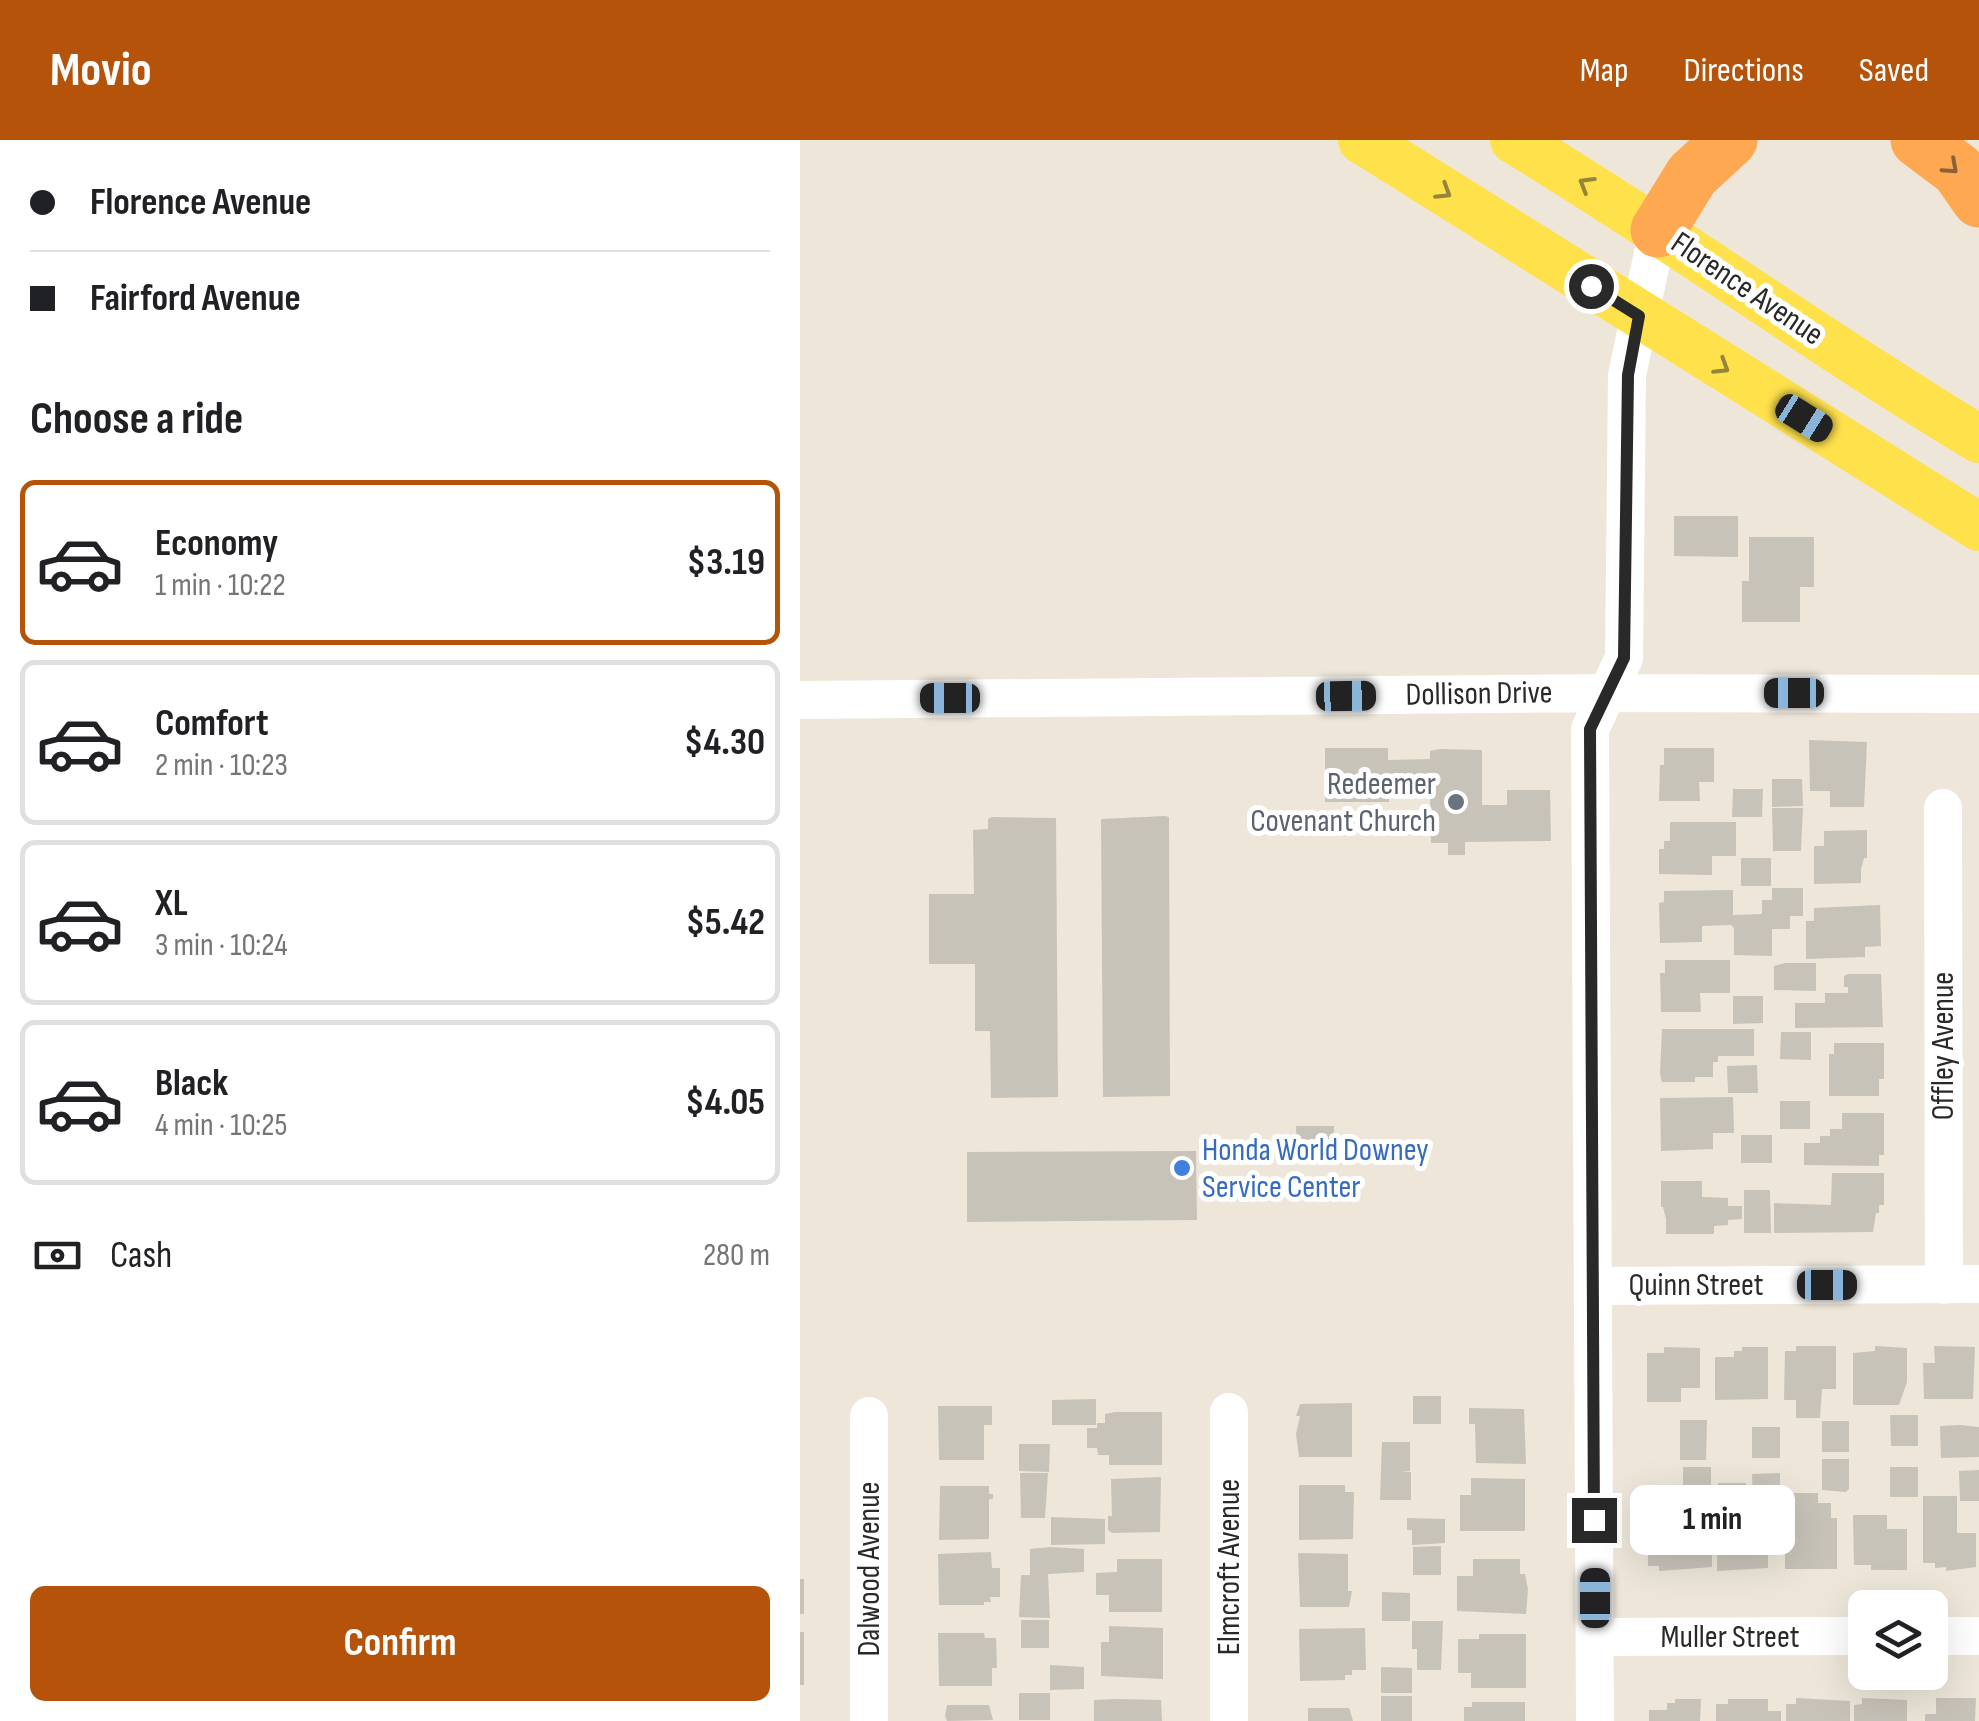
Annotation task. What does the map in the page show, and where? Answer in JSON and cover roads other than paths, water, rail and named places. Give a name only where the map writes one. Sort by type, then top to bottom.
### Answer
[{"type":"highway","points":[[1658,230],[1692,175],[1730,140]]},
{"type":"highway","points":[[1918,140],[1958,170],[1979,200]]},
{"type":"main road","points":[[1362,140],[1979,527]]},
{"type":"main road","name":"Florence Avenue","points":[[1514,140],[1979,439]]},
{"type":"street","points":[[1595,1721],[1590,729],[1624,658],[1628,375],[1658,230]]},
{"type":"street","name":"Dollison Drive","points":[[800,700],[1979,694]]},
{"type":"street","name":"Offley Avenue","points":[[1943,808],[1961,1284]]},
{"type":"street","name":"Quinn Street","points":[[1594,1286],[1961,1284]]},
{"type":"street","name":"Elmcroft Avenue","points":[[1229,1412],[1229,1721]]},
{"type":"street","name":"Dalwood Avenue","points":[[869,1416],[869,1721]]},
{"type":"street","name":"Muller Street","points":[[1595,1637],[1848,1636]]},
{"type":"street","points":[[1948,1636],[1979,1636]]},
{"type":"place","name":"Redeemer Covenant Church","points":[[1456,802]]},
{"type":"place","name":"Honda World Downey Service Center","points":[[1182,1168]]}]
